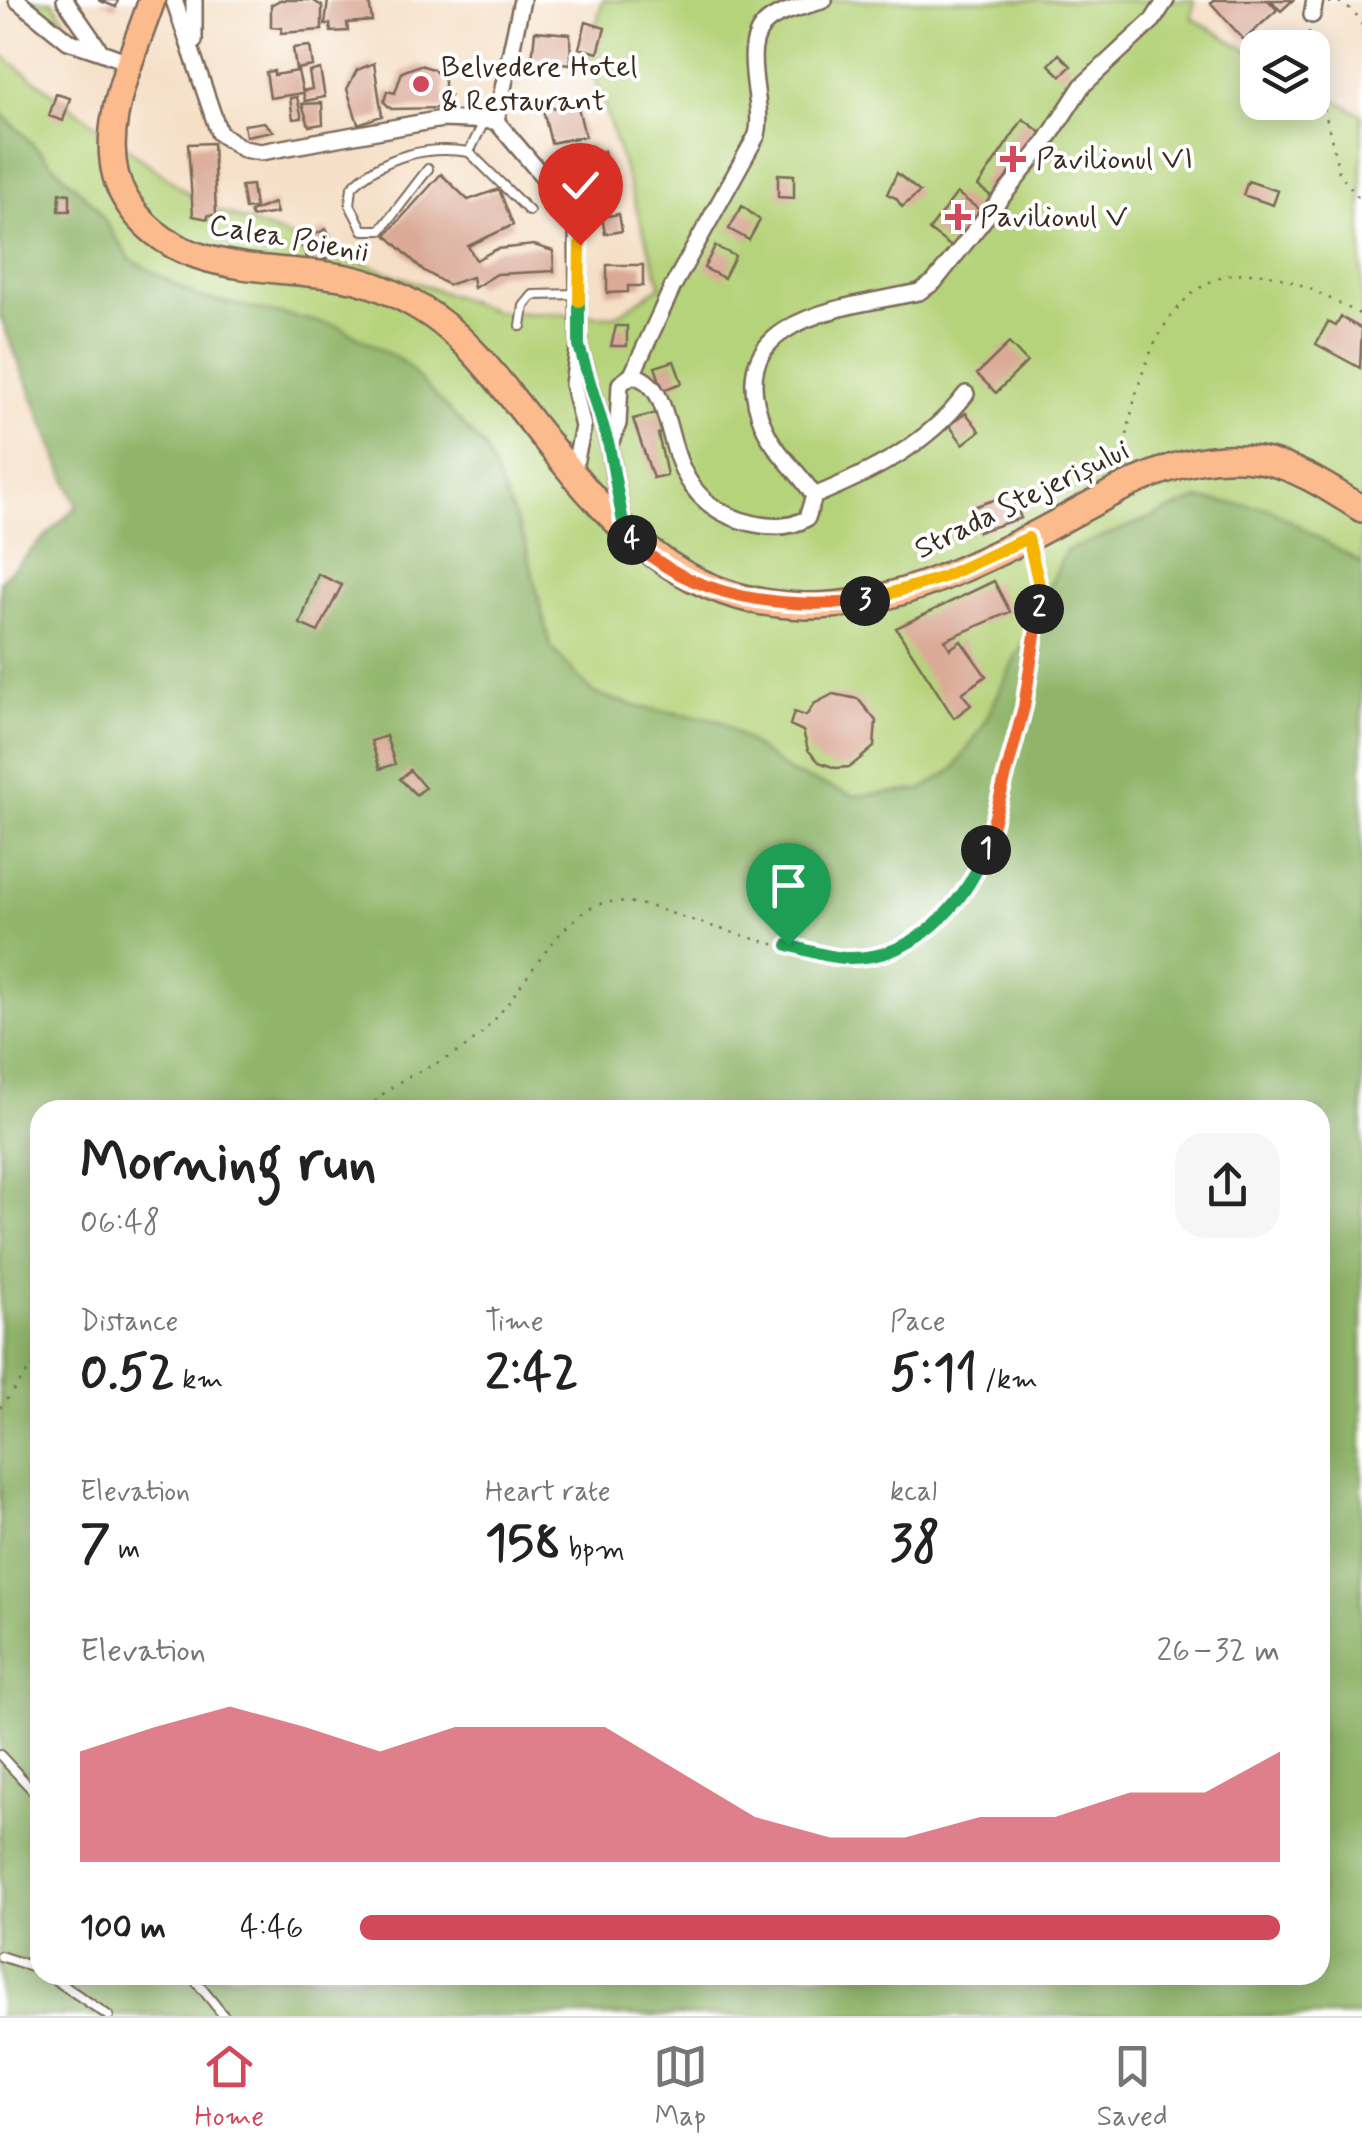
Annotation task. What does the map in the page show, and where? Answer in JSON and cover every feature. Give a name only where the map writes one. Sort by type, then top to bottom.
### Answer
[{"type":"main road","name":"Calea Poienii","points":[[152,0],[115,125],[116,174],[124,196],[153,231],[195,257],[348,278],[426,311],[498,380],[625,533]]},
{"type":"main road","name":"Strada Stejerișului","points":[[625,533],[664,564],[710,587],[801,606],[872,600],[906,591],[1028,538],[1121,488],[1173,466],[1254,458],[1281,464],[1362,509]]},
{"type":"street","points":[[18,0],[68,41],[131,63]]},
{"type":"street","points":[[66,0],[101,52]]},
{"type":"street","points":[[174,0],[219,133],[244,149],[261,152],[442,119],[490,120],[568,206],[580,245],[579,346],[573,384],[583,427],[572,472]]},
{"type":"street","points":[[194,0],[194,53]]},
{"type":"street","points":[[490,120],[522,0]]},
{"type":"street","points":[[609,446],[618,424],[618,390],[632,375],[673,286],[757,135],[760,122],[754,57],[759,32],[767,21],[824,0]]},
{"type":"street","points":[[814,496],[774,448],[757,407],[757,363],[768,343],[778,331],[808,316],[919,292],[934,282],[1045,143],[1082,86],[1153,20],[1166,0]]},
{"type":"street","points":[[579,346],[609,446],[625,533]]},
{"type":"street","points":[[632,375],[645,380],[662,403],[679,469],[714,507],[750,523],[782,527],[807,518],[814,496],[856,478],[924,439],[966,394]]},
{"type":"lane","points":[[469,152],[490,120]]},
{"type":"lane","points":[[428,170],[381,230],[363,230],[350,205],[356,182],[420,150],[469,152],[529,211]]},
{"type":"lane","points":[[520,326],[524,306],[533,294],[579,294]]},
{"type":"lane","points":[[0,1755],[30,1787]]},
{"type":"lane","points":[[0,1956],[30,1966]]},
{"type":"lane","points":[[63,1985],[110,2016]]},
{"type":"lane","points":[[199,1985],[224,2016]]},
{"type":"path","points":[[1326,120],[1338,172],[1362,203]]},
{"type":"path","points":[[1121,488],[1126,427],[1161,328],[1196,290],[1226,275],[1254,274],[1279,278],[1362,315]]},
{"type":"path","points":[[377,1100],[392,1082],[452,1057],[480,1036],[524,987],[556,936],[581,912],[604,902],[644,905],[740,934],[845,959],[884,956],[917,940],[963,891],[996,826],[1038,628],[1040,589],[1028,538]]},
{"type":"path","points":[[0,1408],[30,1369]]},
{"type":"green space","points":[[30,0],[52,0],[77,38],[73,40]]},
{"type":"green space","points":[[603,0],[1194,0],[1192,18],[1240,46],[1240,120],[1330,120],[1330,97],[1362,115],[1362,564],[1341,554],[1018,656],[983,726],[954,769],[921,790],[855,797],[790,773],[719,720],[638,707],[593,693],[550,646],[525,542],[403,362],[338,326],[198,297],[130,259],[95,206],[0,112],[0,54],[205,206],[497,312],[615,316],[661,286],[588,55]]},
{"type":"green space","points":[[0,112],[95,206],[130,259],[198,297],[338,326],[403,362],[484,447],[525,542],[550,646],[593,693],[638,707],[719,720],[790,773],[855,796],[921,790],[954,769],[983,726],[1066,551],[1198,499],[1269,508],[1362,564],[1362,2016],[0,2016],[0,581],[77,506],[0,316]]},
{"type":"building","points":[[98,0],[118,0],[116,7]]},
{"type":"building","points":[[280,0],[312,0],[322,6],[322,30],[281,33],[282,28],[271,27],[271,5]]},
{"type":"building","points":[[328,0],[369,0],[372,21],[347,23],[348,31],[331,32],[330,24],[325,25]]},
{"type":"building","points":[[1268,0],[1277,10],[1255,30],[1240,30],[1240,36],[1211,3]]},
{"type":"building","points":[[1271,0],[1293,0],[1281,11]]},
{"type":"building","points":[[586,22],[605,28],[598,53],[579,48]]},
{"type":"building","points":[[535,31],[570,34],[571,64],[532,60]]},
{"type":"building","points":[[310,46],[313,66],[296,69],[293,48]]},
{"type":"building","points":[[1059,54],[1071,66],[1061,76],[1049,65]]},
{"type":"building","points":[[374,63],[382,116],[358,124],[347,89],[357,70]]},
{"type":"building","points":[[420,65],[433,69],[444,81],[444,95],[450,96],[446,108],[391,109],[384,102],[387,91],[395,93],[402,72]]},
{"type":"building","points":[[320,69],[325,97],[305,101],[303,91],[312,89],[309,72]]},
{"type":"building","points":[[274,71],[274,75],[298,71],[303,93],[270,98],[266,72]]},
{"type":"building","points":[[56,94],[70,98],[63,121],[49,116]]},
{"type":"building","points":[[297,97],[302,118],[293,119],[290,98]]},
{"type":"building","points":[[322,103],[323,124],[309,126],[302,104]]},
{"type":"building","points":[[577,103],[585,136],[551,143],[543,110]]},
{"type":"building","name":"Pavilionul VI","points":[[1023,119],[1043,134],[995,199],[978,186]]},
{"type":"building","points":[[264,122],[273,131],[246,136],[244,125]]},
{"type":"building","points":[[213,143],[216,215],[208,215],[208,219],[193,216],[188,144]]},
{"type":"building","points":[[590,146],[593,155],[604,151],[611,183],[579,193],[570,153]]},
{"type":"building","points":[[897,173],[920,192],[902,207],[887,194]]},
{"type":"building","points":[[441,174],[468,200],[499,189],[513,225],[468,246],[476,260],[497,249],[534,245],[553,251],[554,271],[497,274],[474,288],[472,277],[448,285],[423,270],[386,235]]},
{"type":"building","points":[[778,174],[794,175],[794,198],[778,197]]},
{"type":"building","points":[[1248,181],[1278,191],[1273,205],[1243,195]]},
{"type":"building","points":[[252,185],[255,208],[245,209],[241,186]]},
{"type":"building","points":[[60,193],[70,194],[70,211],[59,211]]},
{"type":"building","name":"Pavilionul V","points":[[957,193],[981,211],[953,248],[929,230]]},
{"type":"building","points":[[274,203],[277,213],[252,217],[250,212]]},
{"type":"building","points":[[742,206],[760,220],[749,240],[729,229]]},
{"type":"building","points":[[619,214],[622,231],[605,234],[602,217]]},
{"type":"building","points":[[326,229],[338,253],[311,266],[300,242]]},
{"type":"building","points":[[715,246],[735,256],[724,278],[704,268]]},
{"type":"building","points":[[607,265],[643,265],[643,286],[628,286],[628,292],[607,293]]},
{"type":"building","points":[[1341,317],[1362,329],[1360,368],[1316,344],[1328,322],[1336,326]]},
{"type":"building","points":[[616,326],[627,326],[627,346],[611,346]]},
{"type":"building","points":[[1009,343],[1027,362],[996,393],[977,374]]},
{"type":"building","points":[[674,361],[682,383],[663,390],[655,367]]},
{"type":"building","points":[[661,412],[666,432],[658,434],[667,475],[653,478],[633,419]]},
{"type":"building","points":[[966,413],[980,431],[963,444],[949,425]]},
{"type":"building","points":[[1011,494],[1021,518],[978,532],[970,508]]},
{"type":"building","points":[[318,574],[342,585],[318,632],[300,624]]},
{"type":"building","points":[[994,581],[1010,612],[945,640],[950,649],[961,641],[986,676],[962,693],[971,705],[954,718],[896,628]]},
{"type":"building","points":[[833,694],[858,699],[876,721],[874,747],[850,767],[835,768],[819,762],[808,750],[803,731],[790,725],[794,712],[806,716],[814,704]]},
{"type":"building","points":[[386,736],[395,764],[380,769],[371,741]]},
{"type":"building","points":[[410,770],[425,788],[416,795],[400,779]]},
{"type":"place","name":"Belvedere Hotel & Restaurant","points":[[421,84]]},
{"type":"place","name":"Pavilionul VI","points":[[1013,159]]},
{"type":"place","name":"Pavilionul V","points":[[958,217]]},
{"type":"route","points":[[580,245],[579,346],[609,446],[625,533],[664,564],[710,587],[739,595],[801,606],[833,605],[906,591],[1028,538],[1040,589],[1038,628],[1010,774],[996,826],[979,866],[946,912],[917,940],[884,956],[845,959],[788,945]]}]
